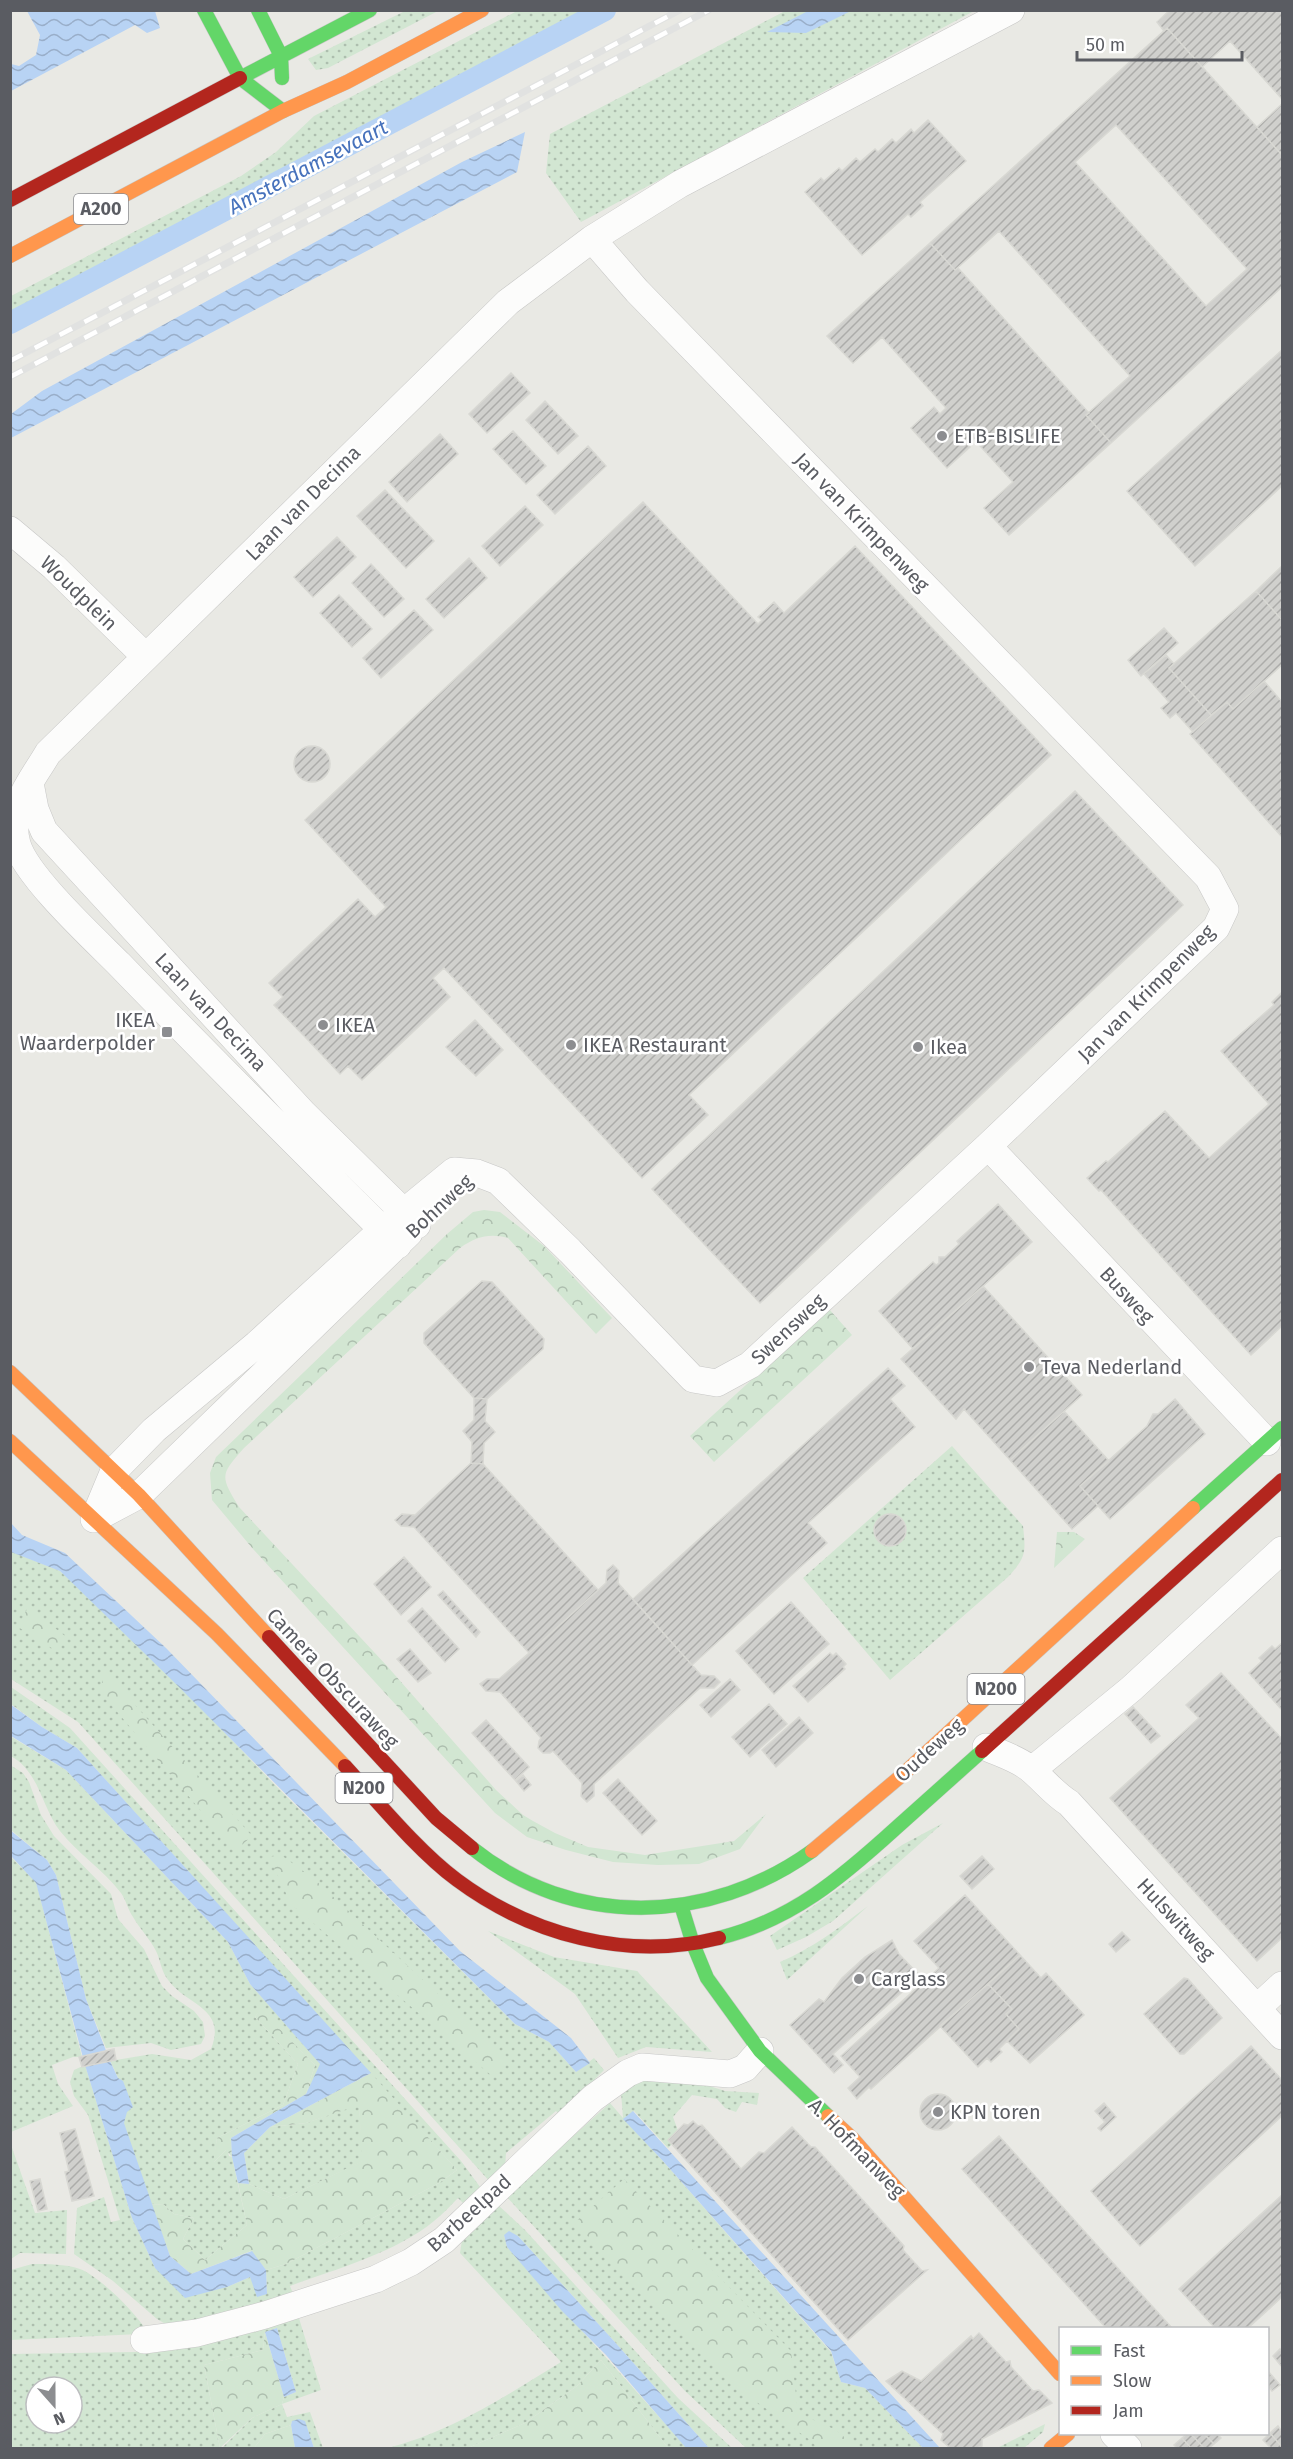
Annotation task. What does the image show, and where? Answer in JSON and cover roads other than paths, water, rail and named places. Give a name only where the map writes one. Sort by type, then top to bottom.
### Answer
[{"type":"main road","points":[[204,10],[240,78],[283,111]]},
{"type":"main road","points":[[258,10],[281,56],[283,111]]},
{"type":"main road","points":[[240,78],[370,10]]},
{"type":"main road","points":[[283,111],[347,82],[482,10]]},
{"type":"main road","name":"A200","points":[[10,200],[240,78]]},
{"type":"main road","name":"A200","points":[[10,256],[283,111]]},
{"type":"main road","name":"Camera Obscuraweg","points":[[10,1372],[139,1495],[436,1818],[473,1851],[549,1893],[587,1904],[623,1909],[654,1909],[681,1905]]},
{"type":"main road","name":"Oudeweg","points":[[681,1905],[722,1895],[764,1879],[779,1872],[831,1836],[942,1739],[1275,1435]]},
{"type":"main road","name":"N200","points":[[10,1441],[255,1672],[367,1791],[442,1867],[465,1886],[517,1917],[579,1940],[637,1948],[693,1944]]},
{"type":"main road","name":"Oudeweg","points":[[693,1944],[750,1929],[783,1915],[852,1868],[1282,1480]]},
{"type":"main road","name":"A. Hofmanweg","points":[[681,1905],[707,1978],[760,2051],[852,2138],[1059,2373]]},
{"type":"main road","points":[[1051,2448],[1066,2435]]},
{"type":"street","points":[[592,239],[680,184],[1011,10]]},
{"type":"street","name":"Laan van Decima","points":[[390,1237],[267,1117],[92,936],[26,864],[17,845],[14,828],[20,781],[508,302],[592,239]]},
{"type":"street","name":"Jan van Krimpenweg","points":[[592,239],[645,300],[1208,876],[1225,909],[1216,928],[988,1146]]},
{"type":"street","name":"Woudplein","points":[[10,530],[54,567],[146,657]]},
{"type":"street","name":"Laan van Decima","points":[[20,781],[44,831],[295,1105],[410,1218]]},
{"type":"street","name":"Swensweg","points":[[477,1173],[498,1181],[570,1251],[693,1379],[717,1383],[750,1365],[988,1146]]},
{"type":"street","name":"Busweg","points":[[988,1146],[1204,1377],[1275,1435]]},
{"type":"street","name":"Bohnweg","points":[[94,1520],[139,1495],[390,1237],[410,1218],[435,1207],[477,1173]]},
{"type":"street","name":"Laan van Decima","points":[[339,1187],[350,1208],[354,1226],[349,1260]]},
{"type":"street","name":"Bohnweg","points":[[94,1520],[114,1471],[154,1430],[257,1344],[349,1260],[390,1237]]},
{"type":"street","points":[[1040,1763],[1131,1689],[1282,1550]]},
{"type":"street","name":"Hulswitweg","points":[[986,1748],[1018,1761],[1040,1763],[1055,1795],[1069,1803],[1282,2036]]},
{"type":"street","points":[[1257,2008],[1282,1985]]},
{"type":"street","name":"Barbeelpad","points":[[144,2340],[196,2333],[265,2315],[376,2279],[411,2262],[444,2240],[593,2098],[615,2082],[642,2067],[730,2074],[745,2068],[760,2051]]},
{"type":"street","points":[[1116,2435],[1128,2448]]},
{"type":"water","points":[[810,10],[851,11],[806,33],[767,32]]},
{"type":"water","points":[[27,11],[155,11],[160,28],[147,33],[135,25],[11,91],[11,64],[19,66],[36,55],[40,35]]},
{"type":"water","points":[[525,132],[517,172],[11,438],[11,414],[42,391],[462,162]]},
{"type":"water","points":[[11,1523],[22,1535],[65,1553],[166,1648],[460,1951],[571,2038],[590,2063],[576,2072],[549,2042],[515,2024],[60,1571],[11,1552]]},
{"type":"water","points":[[10,1704],[77,1748],[371,2073],[270,2127],[244,2153],[249,2184],[238,2183],[232,2157],[231,2138],[306,2094],[320,2064],[250,1984],[228,1942],[66,1770],[11,1736]]},
{"type":"water","points":[[10,1830],[47,1860],[56,1875],[86,1999],[110,2061],[118,2078],[123,2081],[133,2107],[127,2112],[124,2123],[170,2256],[191,2274],[252,2251],[266,2270],[267,2294],[257,2297],[250,2277],[227,2287],[185,2298],[155,2268],[132,2218],[85,2065],[36,1883],[11,1856]]},
{"type":"water","points":[[633,2111],[940,2448],[923,2448],[865,2388],[841,2382],[831,2351],[623,2119]]},
{"type":"water","points":[[509,2231],[518,2236],[709,2448],[686,2448],[606,2355],[562,2311],[507,2247],[504,2235]]},
{"type":"water","points":[[277,2328],[296,2392],[284,2397],[265,2332]]},
{"type":"water","points":[[299,2419],[305,2421],[314,2448],[295,2448],[291,2425],[292,2421]]},
{"type":"waterway","name":"Amsterdamsevaart","points":[[10,323],[605,10]]},
{"type":"railway","points":[[10,361],[680,10]]},
{"type":"railway","points":[[10,377],[709,10]]},
{"type":"place","name":"ETB-BISLIFE","points":[[942,436]]},
{"type":"place","name":"IKEA","points":[[323,1025]]},
{"type":"place","name":"IKEA Waarderpolder","points":[[167,1032]]},
{"type":"place","name":"IKEA Restaurant","points":[[571,1045]]},
{"type":"place","name":"Ikea","points":[[918,1047]]},
{"type":"place","name":"Teva Nederland","points":[[1029,1367]]},
{"type":"place","name":"Carglass","points":[[859,1979]]},
{"type":"place","name":"KPN toren","points":[[938,2112]]}]
